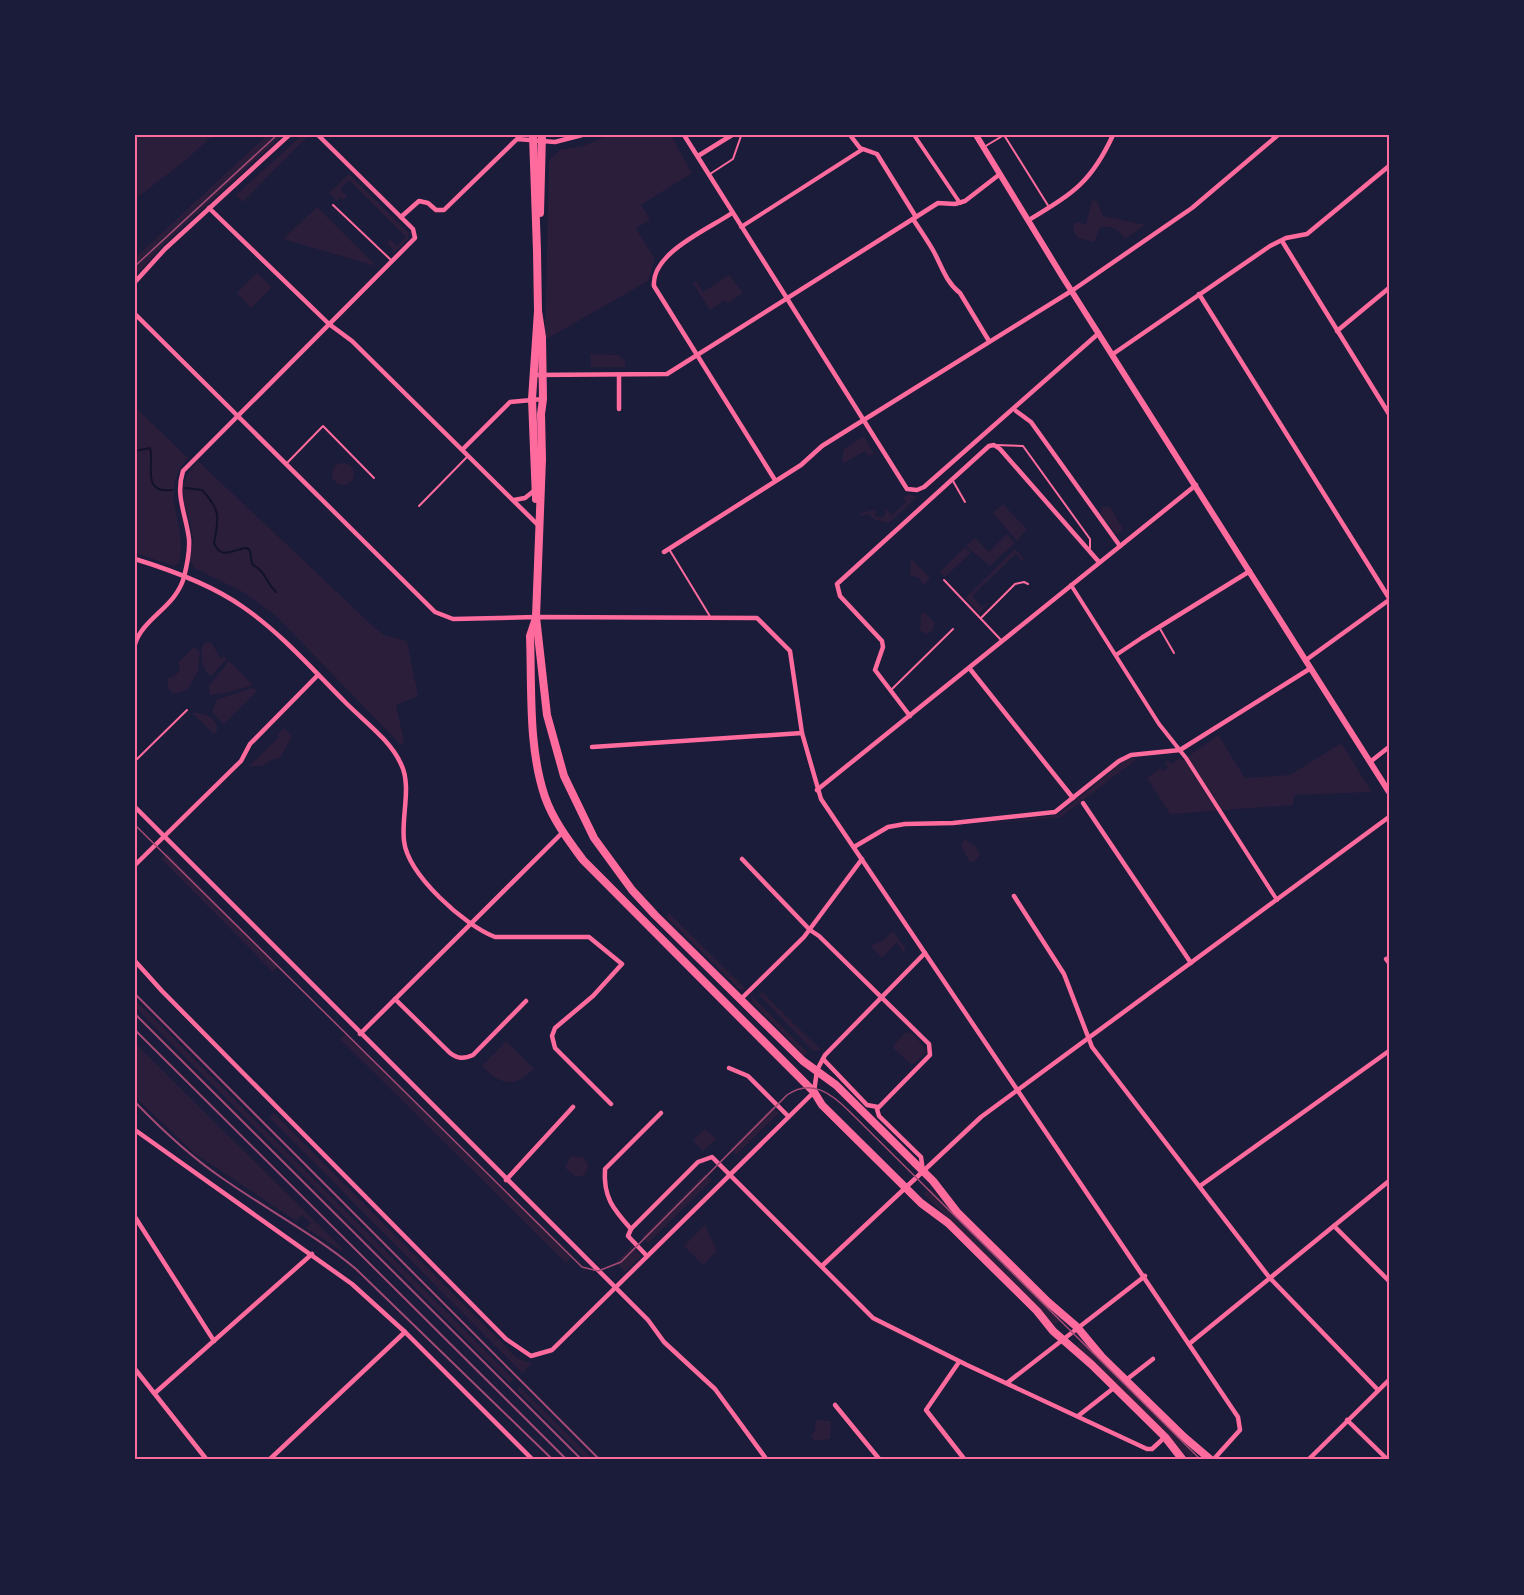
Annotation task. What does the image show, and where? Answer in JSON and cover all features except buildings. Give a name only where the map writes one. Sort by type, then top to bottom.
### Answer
[{"type":"main road","points":[[537,137],[542,182],[537,250],[538,311],[532,399],[537,525]]},
{"type":"main road","points":[[538,311],[542,337],[543,399],[537,525],[536,616],[547,715],[564,776],[594,838],[632,890],[672,931],[803,1061],[817,1070],[923,1170],[957,1212],[1048,1302],[1077,1327],[1126,1380],[1184,1437],[1212,1460]]},
{"type":"main road","points":[[536,616],[530,636],[535,748],[546,797],[563,832],[606,886],[813,1092],[822,1105],[904,1187],[948,1223],[1062,1339],[1115,1387],[1184,1460]]},
{"type":"street","points":[[135,282],[209,208],[289,135]]},
{"type":"street","points":[[135,644],[142,631],[173,600],[184,577],[189,545],[179,489],[183,471],[415,238],[413,229],[318,135]]},
{"type":"street","points":[[401,217],[419,201],[426,202],[436,210],[444,210],[517,139],[537,137],[555,142],[582,135]]},
{"type":"street","points":[[684,135],[907,489],[917,490],[924,487],[1100,332]]},
{"type":"street","points":[[698,156],[732,135]]},
{"type":"street","points":[[850,135],[863,149],[877,154],[935,253],[937,262],[952,287],[960,293],[989,342]]},
{"type":"street","points":[[914,135],[960,203]]},
{"type":"street","points":[[976,135],[1389,792]]},
{"type":"street","points":[[1029,220],[1087,180],[1101,161],[1113,135]]},
{"type":"street","points":[[666,550],[776,480],[864,419],[1073,290],[1198,203],[1278,135]]},
{"type":"street","points":[[741,227],[863,149]]},
{"type":"street","points":[[1113,354],[1199,294],[1282,241],[1307,234],[1389,166]]},
{"type":"street","points":[[533,375],[661,375],[938,203],[960,203],[1000,174]]},
{"type":"street","points":[[209,208],[329,324],[352,341],[537,525]]},
{"type":"street","points":[[732,213],[674,250],[658,266],[654,275],[654,285],[776,480]]},
{"type":"street","points":[[1282,241],[1389,414]]},
{"type":"street","points":[[1337,331],[1389,288]]},
{"type":"street","points":[[1199,294],[1389,599],[1306,660]]},
{"type":"street","points":[[135,314],[435,612],[453,619],[536,616],[757,618],[790,651],[802,734],[817,790],[1241,1422],[1240,1430],[1212,1460]]},
{"type":"street","points":[[619,375],[619,409]]},
{"type":"street","points":[[463,449],[510,402],[543,399]]},
{"type":"street","points":[[1016,411],[1032,422],[1120,546]]},
{"type":"street","points":[[910,716],[897,702],[874,668],[883,647],[881,639],[840,597],[836,588],[843,576],[989,446],[994,445],[1099,562]]},
{"type":"street","points":[[817,790],[1197,485]]},
{"type":"street","points":[[514,500],[525,498],[536,490]]},
{"type":"street","points":[[135,559],[184,577],[242,606],[318,675],[391,748],[402,765],[404,841],[408,859],[416,871],[469,924],[495,937],[589,937],[622,964],[593,996],[555,1028],[552,1036],[555,1048],[611,1104]]},
{"type":"street","points":[[1116,655],[1250,571]]},
{"type":"street","points":[[1071,585],[1159,724],[1180,750],[1277,900]]},
{"type":"street","points":[[854,848],[888,827],[1055,812],[1122,759],[1131,755],[1180,750],[1311,668]]},
{"type":"street","points":[[970,669],[1073,798]]},
{"type":"street","points":[[135,865],[241,761],[250,744],[318,675]]},
{"type":"street","points":[[592,747],[802,734]]},
{"type":"street","points":[[1370,762],[1389,747]]},
{"type":"street","points":[[1083,803],[1191,963]]},
{"type":"street","points":[[135,807],[648,1320],[664,1342],[705,1378],[767,1460]]},
{"type":"street","points":[[823,1265],[981,1117],[1389,818]]},
{"type":"street","points":[[360,1034],[563,832]]},
{"type":"street","points":[[742,859],[810,930],[927,1041],[931,1051],[878,1107],[879,1116],[921,1157],[923,1170]]},
{"type":"street","points":[[741,999],[810,930],[862,859]]},
{"type":"street","points":[[1014,896],[1062,970],[1092,1047],[1269,1277],[1378,1390]]},
{"type":"street","points":[[135,961],[281,1112],[507,1339],[526,1355],[552,1350],[813,1092],[817,1070],[823,1059],[925,953]]},
{"type":"street","points":[[395,999],[457,1058],[472,1055],[526,1001]]},
{"type":"street","points":[[1200,1186],[1389,1051]]},
{"type":"street","points":[[823,1059],[867,1104],[878,1107]]},
{"type":"street","points":[[729,1068],[748,1076],[788,1116]]},
{"type":"street","points":[[506,1180],[573,1107]]},
{"type":"street","points":[[631,1229],[608,1203],[604,1182],[605,1169],[661,1113]]},
{"type":"street","points":[[135,1130],[352,1284],[405,1332],[533,1460]]},
{"type":"street","points":[[647,1256],[628,1236],[631,1229],[702,1158],[711,1156],[823,1265],[873,1318],[959,1362],[1147,1449],[1152,1449],[1164,1437]]},
{"type":"street","points":[[1190,1344],[1389,1181]]},
{"type":"street","points":[[135,1217],[213,1341]]},
{"type":"street","points":[[1334,1226],[1389,1281]]},
{"type":"street","points":[[155,1393],[312,1254]]},
{"type":"street","points":[[1007,1383],[1145,1276]]},
{"type":"street","points":[[269,1460],[405,1332]]},
{"type":"street","points":[[1126,1380],[1153,1359]]},
{"type":"street","points":[[959,1362],[926,1410],[965,1460]]},
{"type":"street","points":[[135,1369],[207,1460]]},
{"type":"street","points":[[1308,1460],[1389,1380]]},
{"type":"street","points":[[1078,1416],[1115,1387]]},
{"type":"street","points":[[835,1405],[880,1460]]},
{"type":"street","points":[[1347,1420],[1388,1460]]},
{"type":"lane","points":[[984,147],[1004,135],[1049,208]]},
{"type":"lane","points":[[709,174],[733,159],[741,136]]},
{"type":"lane","points":[[333,205],[393,262]]},
{"type":"lane","points":[[286,464],[323,426],[374,478]]},
{"type":"lane","points":[[994,445],[1023,446],[1090,539],[1089,551]]},
{"type":"lane","points":[[418,506],[469,455]]},
{"type":"lane","points":[[951,479],[965,502]]},
{"type":"lane","points":[[666,550],[711,619]]},
{"type":"lane","points":[[944,580],[1002,641]]},
{"type":"lane","points":[[981,618],[1016,584],[1024,582],[1028,584]]},
{"type":"lane","points":[[1159,627],[1174,653]]},
{"type":"lane","points":[[891,690],[953,629]]},
{"type":"lane","points":[[135,761],[187,710]]},
{"type":"shaded area","points":[[135,135],[213,135],[185,161],[135,199]]},
{"type":"shaded area","points":[[267,135],[283,135],[161,247],[138,272],[135,269],[135,258]]},
{"type":"shaded area","points":[[302,135],[309,135],[243,202],[236,195]]},
{"type":"shaded area","points":[[609,135],[671,135],[692,173],[641,205],[650,219],[636,229],[655,259],[648,281],[545,340],[549,160],[561,149],[581,147]]},
{"type":"shaded area","points":[[349,174],[409,233],[408,239],[392,255],[393,250],[387,243],[390,239],[397,246],[406,237],[349,180],[340,189],[347,196],[343,200],[341,197],[337,201],[329,193]]},
{"type":"shaded area","points":[[1092,200],[1097,201],[1103,216],[1145,225],[1125,239],[1117,230],[1104,227],[1100,227],[1094,242],[1078,238],[1073,230],[1075,222],[1086,224]]},
{"type":"shaded area","points":[[317,207],[376,266],[283,239]]},
{"type":"shaded area","points":[[257,273],[272,287],[251,308],[237,293]]},
{"type":"shaded area","points":[[729,275],[743,293],[728,303],[725,300],[710,310],[693,283],[696,281],[703,292]]},
{"type":"shaded area","points":[[590,354],[618,355],[625,361],[625,367],[591,367]]},
{"type":"shaded area","points":[[135,407],[188,458],[174,484],[181,548],[179,563],[174,566],[135,553]]},
{"type":"shaded area","points":[[864,436],[874,453],[868,456],[865,451],[844,463],[842,459],[844,449]]},
{"type":"shaded area","points":[[198,461],[374,627],[384,635],[407,641],[418,696],[396,705],[404,742],[401,745],[274,614],[241,591],[194,568],[190,561],[193,541],[183,491],[189,472]]},
{"type":"shaded area","points":[[343,463],[351,466],[354,474],[351,482],[343,485],[335,482],[332,474],[335,466]]},
{"type":"shaded area","points":[[909,494],[917,497],[889,523],[875,520],[868,514],[858,517],[864,512],[876,510],[875,517],[884,517],[886,509],[892,515],[906,502],[903,498]]},
{"type":"shaded area","points":[[1003,504],[1027,529],[1017,541],[993,513]]},
{"type":"shaded area","points":[[1102,507],[1110,507],[1123,529],[1117,535],[1100,514]]},
{"type":"shaded area","points":[[1007,534],[1015,543],[990,566],[966,546],[975,538],[989,552]]},
{"type":"shaded area","points":[[965,547],[971,553],[945,577],[940,572]]},
{"type":"shaded area","points":[[1015,549],[1024,559],[1022,561],[1016,554],[972,596],[982,607],[991,601],[979,613],[965,598]]},
{"type":"shaded area","points":[[911,558],[930,578],[923,586],[919,578],[910,575]]},
{"type":"shaded area","points":[[924,612],[935,623],[932,631],[926,634],[920,630],[921,615]]},
{"type":"shaded area","points":[[211,642],[221,659],[224,656],[227,659],[211,676],[203,665],[201,656],[204,643]]},
{"type":"shaded area","points":[[194,647],[200,652],[198,671],[187,690],[173,694],[168,688],[167,678],[173,677],[180,671],[178,663]]},
{"type":"shaded area","points":[[229,661],[253,685],[210,695],[209,686]]},
{"type":"shaded area","points":[[251,688],[258,690],[224,724],[212,712],[216,700]]},
{"type":"shaded area","points":[[192,713],[209,716],[215,722],[217,731],[214,734]]},
{"type":"shaded area","points":[[284,728],[292,736],[280,758],[270,760],[263,766],[249,766],[279,737],[277,735]]},
{"type":"shaded area","points":[[1218,735],[1245,778],[1290,775],[1341,743],[1372,792],[1294,795],[1293,805],[1170,814],[1147,778],[1160,768],[1162,771],[1168,768],[1165,762],[1168,760],[1171,764],[1180,758],[1182,761]]},
{"type":"shaded area","points":[[1132,758],[1137,759],[1061,817],[967,826],[1058,815],[1121,763]]},
{"type":"shaded area","points":[[964,839],[976,847],[980,855],[975,861],[970,862],[961,846]]},
{"type":"shaded area","points":[[167,853],[278,966],[273,972],[161,859]]},
{"type":"shaded area","points":[[669,913],[746,989],[740,990],[666,917]]},
{"type":"shaded area","points":[[893,931],[906,950],[903,952],[897,942],[882,958],[870,946],[884,940]]},
{"type":"shaded area","points":[[762,992],[821,1050],[813,1051],[759,995]]},
{"type":"shaded area","points":[[751,995],[807,1052],[804,1056],[752,1002]]},
{"type":"shaded area","points":[[135,1000],[513,1379],[510,1383],[135,1007]]},
{"type":"shaded area","points":[[906,1032],[912,1033],[926,1049],[925,1054],[912,1065],[894,1049],[894,1045]]},
{"type":"shaded area","points":[[346,1033],[572,1257],[566,1263],[340,1039]]},
{"type":"shaded area","points":[[506,1041],[534,1069],[514,1082],[495,1078],[482,1066]]},
{"type":"shaded area","points":[[135,1043],[343,1249],[342,1251],[306,1228],[311,1223],[302,1215],[296,1221],[194,1153],[135,1097]]},
{"type":"shaded area","points":[[772,1107],[779,1113],[736,1155],[730,1149]]},
{"type":"shaded area","points":[[274,1113],[517,1358],[532,1364],[522,1373],[269,1117]]},
{"type":"shaded area","points":[[705,1129],[716,1139],[703,1151],[693,1141]]},
{"type":"shaded area","points":[[570,1157],[583,1157],[588,1164],[587,1171],[582,1176],[575,1176],[565,1168]]},
{"type":"shaded area","points":[[705,1174],[712,1180],[648,1243],[642,1237]]},
{"type":"shaded area","points":[[930,1188],[1061,1320],[1055,1325],[924,1194]]},
{"type":"shaded area","points":[[705,1225],[717,1251],[703,1265],[684,1246]]},
{"type":"shaded area","points":[[632,1246],[642,1256],[625,1272],[616,1262]]},
{"type":"shaded area","points":[[1082,1340],[1196,1452],[1190,1458],[1076,1346]]},
{"type":"shaded area","points":[[519,1386],[593,1460],[587,1460],[517,1390]]},
{"type":"shaded area","points":[[816,1420],[831,1421],[830,1439],[814,1441],[811,1436],[815,1431]]},
{"type":"waterway","points":[[135,451],[150,448],[152,482],[162,490],[172,490]]},
{"type":"waterway","points":[[185,488],[202,490],[213,503],[217,515],[214,543],[220,552],[228,553],[247,548],[250,551],[252,564],[261,571],[276,592]]},
{"type":"tram line","points":[[135,266],[277,135]]},
{"type":"tram line","points":[[135,825],[582,1267],[598,1271],[621,1262],[787,1095],[805,1088],[821,1090],[836,1099],[850,1112],[1201,1460]]},
{"type":"railway","points":[[135,994],[600,1460]]},
{"type":"railway","points":[[135,1014],[582,1460]]},
{"type":"railway","points":[[135,1030],[567,1460]]},
{"type":"railway","points":[[135,1102],[155,1123],[210,1170],[324,1244],[356,1269],[553,1460]]}]
